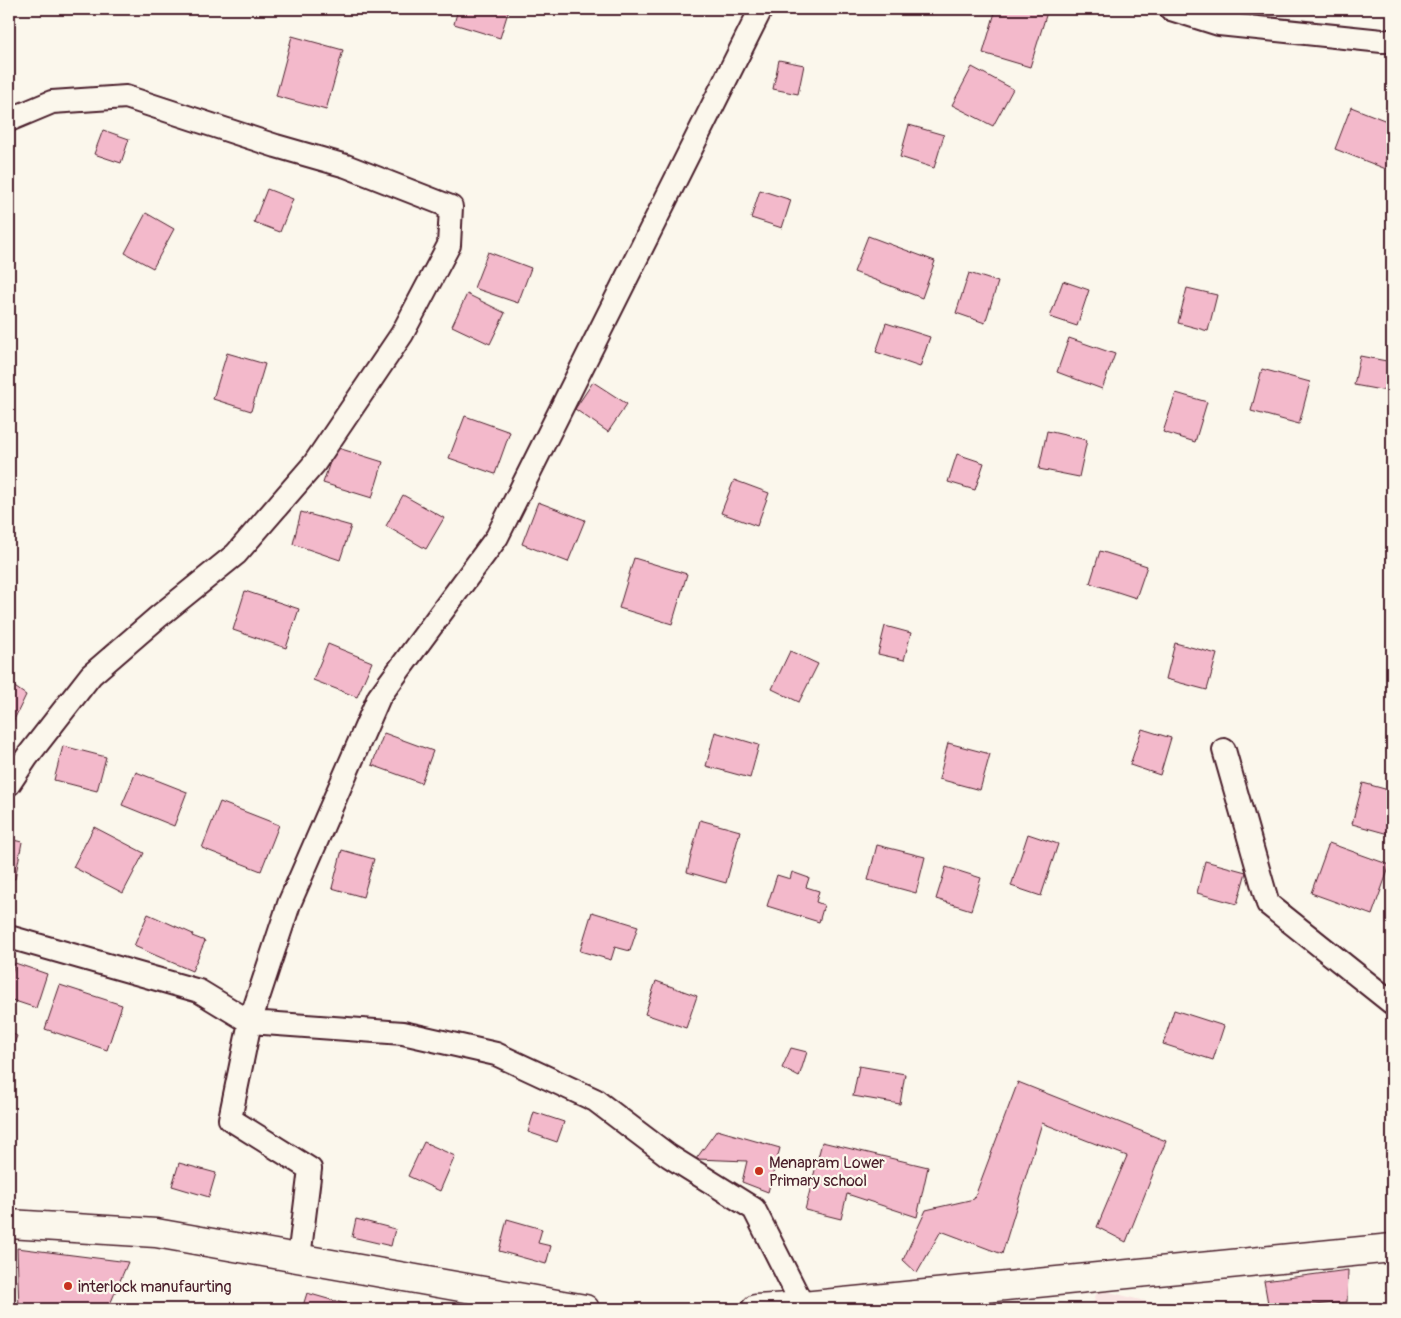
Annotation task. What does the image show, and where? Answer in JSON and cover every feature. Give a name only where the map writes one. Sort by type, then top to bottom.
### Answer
[{"type":"street","points":[[299,1258],[310,1169],[230,1119],[250,1022],[289,904],[379,697],[497,537],[761,9]]},
{"type":"street","points":[[1171,9],[1219,24],[1392,41]]},
{"type":"street","points":[[9,120],[52,102],[126,97],[276,146],[346,166],[451,206],[449,245],[402,334],[314,464],[236,554],[158,617],[91,675],[27,757],[9,784]]},
{"type":"street","points":[[1224,750],[1268,904],[1392,1003]]},
{"type":"street","points":[[9,937],[199,991],[250,1022],[403,1033],[496,1054],[596,1100],[669,1156],[754,1209],[803,1306]]},
{"type":"street","points":[[9,1224],[156,1233],[585,1309]]},
{"type":"street","points":[[756,1309],[803,1306],[1392,1248]]},
{"type":"shaded area","points":[[1098,1289],[1175,1309],[1091,1309]]},
{"type":"building","points":[[458,9],[509,9],[500,38],[454,24]]},
{"type":"building","points":[[996,9],[1048,9],[1030,67],[983,53]]},
{"type":"building","points":[[292,36],[343,50],[326,110],[276,96]]},
{"type":"building","points":[[779,60],[804,65],[798,94],[773,89]]},
{"type":"building","points":[[972,67],[1013,89],[993,126],[952,105]]},
{"type":"building","points":[[1351,107],[1392,123],[1392,153],[1386,169],[1335,149]]},
{"type":"building","points":[[909,125],[944,135],[934,168],[900,157]]},
{"type":"building","points":[[103,130],[129,139],[121,163],[94,154]]},
{"type":"building","points":[[267,189],[293,199],[280,232],[254,222]]},
{"type":"building","points":[[760,190],[791,200],[782,228],[751,218]]},
{"type":"building","points":[[146,213],[174,229],[153,268],[125,253]]},
{"type":"building","points":[[868,236],[935,261],[922,298],[854,272]]},
{"type":"building","points":[[488,252],[531,268],[518,303],[474,288]]},
{"type":"building","points":[[969,273],[998,282],[985,323],[956,313]]},
{"type":"building","points":[[1063,281],[1089,290],[1077,326],[1050,317]]},
{"type":"building","points":[[1187,288],[1217,295],[1208,331],[1178,323]]},
{"type":"building","points":[[467,294],[505,313],[490,344],[452,326]]},
{"type":"building","points":[[886,323],[930,337],[920,367],[876,352]]},
{"type":"building","points":[[1069,338],[1115,354],[1102,389],[1057,372]]},
{"type":"building","points":[[227,353],[265,364],[251,411],[213,399]]},
{"type":"building","points":[[1360,356],[1392,362],[1392,392],[1354,385]]},
{"type":"building","points":[[1262,369],[1310,382],[1299,424],[1251,411]]},
{"type":"building","points":[[593,382],[627,404],[608,432],[575,409]]},
{"type":"building","points":[[1176,393],[1207,402],[1195,442],[1163,432]]},
{"type":"building","points":[[465,416],[510,432],[495,474],[449,458]]},
{"type":"building","points":[[1047,431],[1087,440],[1079,477],[1039,469]]},
{"type":"building","points":[[335,447],[383,462],[372,498],[323,483]]},
{"type":"building","points":[[957,454],[984,463],[975,490],[948,482]]},
{"type":"building","points":[[734,480],[769,493],[757,526],[721,513]]},
{"type":"building","points":[[403,495],[444,518],[426,549],[386,526]]},
{"type":"building","points":[[538,502],[585,520],[568,562],[522,544]]},
{"type":"building","points":[[301,512],[351,526],[340,560],[293,544]]},
{"type":"building","points":[[1100,551],[1147,566],[1136,598],[1090,583]]},
{"type":"building","points":[[634,558],[687,574],[672,624],[619,608]]},
{"type":"building","points":[[245,591],[299,609],[286,648],[233,630]]},
{"type":"building","points":[[885,626],[911,633],[904,660],[878,654]]},
{"type":"building","points":[[1175,643],[1217,654],[1207,690],[1166,679]]},
{"type":"building","points":[[328,644],[372,662],[357,697],[313,680]]},
{"type":"building","points":[[790,651],[818,664],[799,702],[772,689]]},
{"type":"building","points":[[9,683],[26,695],[9,730]]},
{"type":"building","points":[[1142,729],[1171,738],[1160,775],[1130,765]]},
{"type":"building","points":[[715,732],[759,745],[750,778],[706,766]]},
{"type":"building","points":[[384,733],[433,751],[421,783],[372,765]]},
{"type":"building","points":[[948,743],[990,754],[980,790],[939,779]]},
{"type":"building","points":[[63,746],[106,757],[97,791],[54,780]]},
{"type":"building","points":[[136,772],[187,792],[174,826],[122,805]]},
{"type":"building","points":[[1363,783],[1392,791],[1392,835],[1352,824]]},
{"type":"building","points":[[220,802],[279,825],[261,871],[202,848]]},
{"type":"building","points":[[700,820],[740,831],[726,883],[687,872]]},
{"type":"building","points":[[94,827],[144,853],[123,893],[73,867]]},
{"type":"building","points":[[1028,834],[1058,844],[1041,896],[1011,886]]},
{"type":"building","points":[[9,839],[22,842],[15,879],[9,877]]},
{"type":"building","points":[[1329,843],[1390,865],[1372,915],[1311,893]]},
{"type":"building","points":[[877,845],[925,857],[916,893],[868,880]]},
{"type":"building","points":[[342,850],[374,859],[363,897],[332,888]]},
{"type":"building","points":[[1205,861],[1246,872],[1237,904],[1197,893]]},
{"type":"building","points":[[946,867],[981,878],[971,910],[936,899]]},
{"type":"building","points":[[792,872],[809,878],[806,887],[819,891],[816,902],[824,905],[819,922],[767,906],[777,875],[790,879]]},
{"type":"building","points":[[592,912],[638,926],[630,951],[615,947],[611,960],[580,951]]},
{"type":"building","points":[[148,914],[205,941],[192,971],[134,946]]},
{"type":"building","points":[[15,963],[47,974],[36,1008],[9,999],[9,980]]},
{"type":"building","points":[[656,981],[697,996],[686,1028],[645,1014]]},
{"type":"building","points":[[60,985],[122,1005],[107,1050],[45,1029]]},
{"type":"building","points":[[1174,1010],[1224,1026],[1213,1060],[1163,1044]]},
{"type":"building","points":[[9,1032],[17,1036],[9,1056]]},
{"type":"building","points":[[791,1048],[807,1052],[799,1077],[782,1068]]},
{"type":"building","points":[[859,1066],[905,1074],[900,1104],[853,1096]]},
{"type":"building","points":[[1018,1082],[1166,1141],[1126,1242],[1097,1227],[1127,1156],[1042,1123],[1002,1254],[941,1231],[917,1273],[903,1260],[926,1210],[974,1199]]},
{"type":"building","points":[[534,1112],[564,1122],[557,1142],[528,1132]]},
{"type":"building","name":"Menapram Lower Primary school","points":[[717,1130],[780,1148],[768,1192],[742,1182],[747,1161],[696,1159]]},
{"type":"building","points":[[424,1142],[455,1156],[440,1191],[408,1176]]},
{"type":"building","points":[[822,1142],[928,1167],[917,1217],[847,1194],[841,1219],[805,1210]]},
{"type":"building","points":[[179,1163],[216,1173],[209,1197],[172,1186]]},
{"type":"building","points":[[356,1219],[395,1229],[391,1246],[352,1237]]},
{"type":"building","points":[[507,1219],[542,1229],[538,1243],[551,1246],[546,1264],[499,1251]]},
{"type":"building","name":"interlock manufaurting","points":[[17,1248],[128,1262],[108,1309],[19,1309]]},
{"type":"building","points":[[1348,1270],[1347,1302],[1269,1309],[1264,1281]]},
{"type":"building","points":[[307,1293],[363,1309],[302,1309]]},
{"type":"place","name":"Menapram Lower Primary school","points":[[759,1171]]},
{"type":"place","name":"interlock manufaurting","points":[[68,1286]]}]
